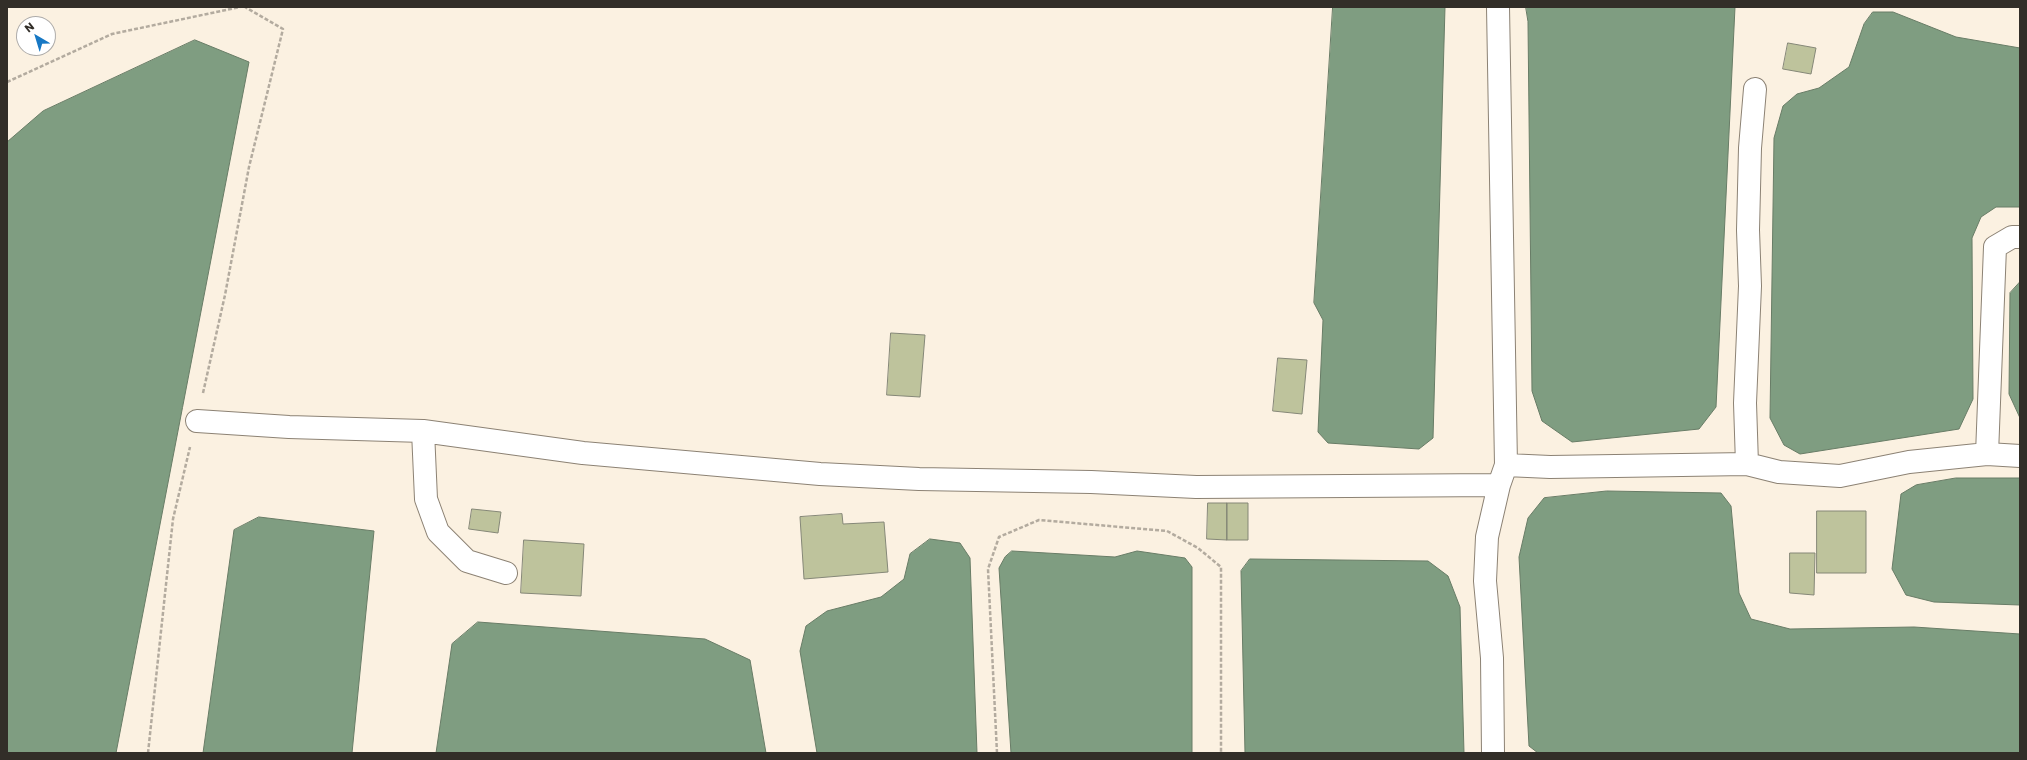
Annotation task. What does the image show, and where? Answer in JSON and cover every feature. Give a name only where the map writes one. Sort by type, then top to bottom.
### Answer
[{"type":"street","points":[[1493,753],[1492,658],[1484,581],[1487,537],[1502,475],[1498,7]]},
{"type":"street","points":[[1747,464],[1744,403],[1750,286],[1748,230],[1750,148],[1755,89]]},
{"type":"street","points":[[1986,454],[1995,247],[2012,237],[2020,237]]},
{"type":"street","points":[[196,421],[289,427],[422,431],[583,453],[820,474],[919,480],[1091,482],[1196,487],[1502,475],[1550,467],[1747,464],[1779,472],[1840,476],[1909,462],[1986,454],[2020,456]]},
{"type":"street","points":[[422,431],[426,499],[438,532],[467,561],[506,573]]},
{"type":"path","points":[[7,82],[112,34],[240,7]]},
{"type":"path","points":[[148,753],[173,519],[225,295],[249,167],[283,28],[245,7]]},
{"type":"path","points":[[997,753],[988,569],[999,537],[1039,520],[1167,531],[1198,548],[1221,567],[1221,753]]},
{"type":"shaded area","points":[[1333,7],[1445,7],[1433,438],[1419,449],[1328,443],[1318,432],[1323,320],[1314,303]]},
{"type":"shaded area","points":[[1526,7],[1735,7],[1716,407],[1699,429],[1572,442],[1542,421],[1532,391],[1528,22]]},
{"type":"shaded area","points":[[1873,12],[1893,12],[1956,37],[2020,48],[2020,207],[1996,207],[1981,217],[1972,238],[1973,399],[1959,429],[1800,454],[1784,445],[1770,418],[1774,138],[1783,106],[1797,94],[1819,88],[1849,67],[1864,24]]},
{"type":"shaded area","points":[[195,40],[249,62],[116,753],[7,753],[7,142],[43,111]]},
{"type":"shaded area","points":[[2020,282],[2020,418],[2009,394],[2010,293]]},
{"type":"shaded area","points":[[1956,478],[2020,478],[2020,605],[1934,602],[1906,595],[1892,569],[1901,494],[1916,485]]},
{"type":"shaded area","points":[[1607,491],[1721,493],[1731,506],[1739,593],[1751,619],[1790,629],[1914,627],[2020,634],[2020,753],[1538,753],[1529,746],[1519,557],[1528,518],[1544,498]]},
{"type":"shaded area","points":[[259,517],[374,531],[352,753],[203,753],[234,530]]},
{"type":"shaded area","points":[[930,539],[960,543],[970,558],[977,753],[817,753],[800,651],[806,626],[827,611],[881,597],[904,579],[910,554]]},
{"type":"shaded area","points":[[1012,551],[1115,557],[1137,551],[1185,558],[1192,567],[1192,753],[1011,753],[999,568],[1005,557]]},
{"type":"shaded area","points":[[1250,559],[1428,561],[1448,576],[1460,607],[1464,753],[1245,753],[1241,571]]},
{"type":"shaded area","points":[[478,622],[705,639],[750,660],[766,753],[436,753],[452,644]]},
{"type":"building","points":[[1788,43],[1816,48],[1811,74],[1783,69]]},
{"type":"building","points":[[891,333],[925,335],[920,397],[887,395]]},
{"type":"building","points":[[1278,358],[1307,360],[1302,414],[1273,411]]},
{"type":"building","points":[[1208,503],[1227,503],[1227,540],[1207,539]]},
{"type":"building","points":[[1227,503],[1248,503],[1248,540],[1227,540]]},
{"type":"building","points":[[472,509],[501,512],[498,533],[469,529]]},
{"type":"building","points":[[1817,511],[1866,511],[1866,573],[1817,573]]},
{"type":"building","points":[[842,514],[843,524],[884,522],[888,572],[804,579],[800,517]]},
{"type":"building","points":[[524,540],[584,544],[581,596],[521,593]]},
{"type":"building","points":[[1790,553],[1815,553],[1814,595],[1790,593]]}]
